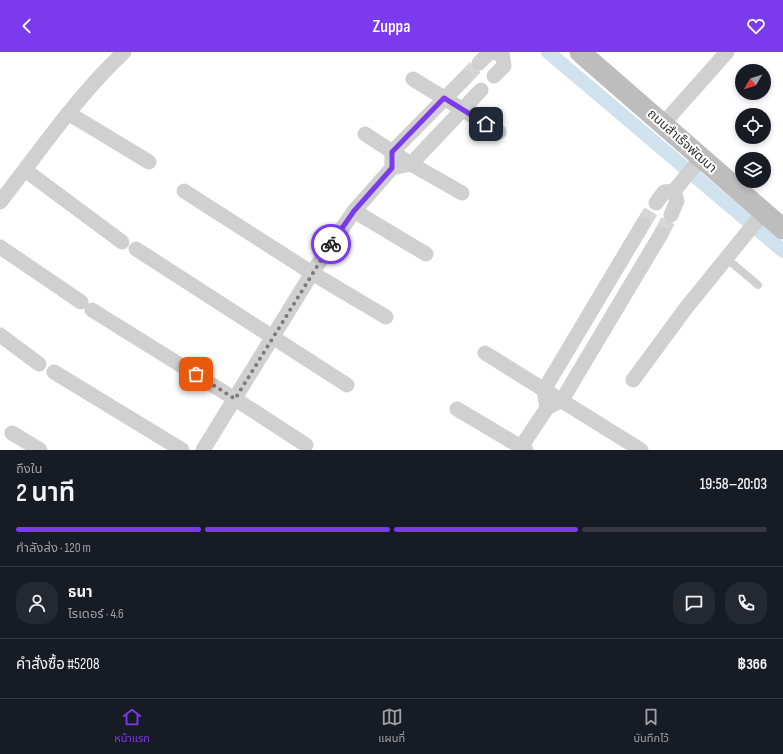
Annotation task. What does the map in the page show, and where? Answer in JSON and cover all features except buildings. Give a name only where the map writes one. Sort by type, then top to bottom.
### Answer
[{"type":"street","points":[[0,202],[68,113],[111,64],[124,52]]},
{"type":"street","points":[[479,63],[490,53],[502,52],[504,66],[494,76]]},
{"type":"street","name":"ถนนสำเร็จพัฒนา","points":[[580,52],[663,124],[696,163],[759,218],[783,229]]},
{"type":"street","points":[[663,124],[726,52]]},
{"type":"street","points":[[392,168],[392,152],[465,78]]},
{"type":"street","points":[[413,79],[499,132]]},
{"type":"street","points":[[203,450],[312,273],[354,211],[392,168],[411,164],[480,90]]},
{"type":"street","points":[[68,113],[149,162]]},
{"type":"street","points":[[365,134],[411,164],[462,193]]},
{"type":"street","points":[[656,203],[664,192],[675,188],[696,163]]},
{"type":"street","points":[[25,170],[122,242]]},
{"type":"street","points":[[671,215],[677,201],[675,188]]},
{"type":"street","points":[[184,191],[312,273],[386,317]]},
{"type":"street","points":[[354,211],[426,254]]},
{"type":"street","points":[[633,380],[686,308],[759,218]]},
{"type":"street","points":[[547,408],[544,390],[643,224]]},
{"type":"street","points":[[457,410],[522,449],[547,408],[562,400],[661,234]]},
{"type":"street","points":[[0,248],[87,306],[306,445]]},
{"type":"street","points":[[136,249],[346,385]]},
{"type":"street","points":[[0,335],[39,364]]},
{"type":"street","points":[[485,353],[641,450]]},
{"type":"street","points":[[54,372],[182,450]]},
{"type":"street","points":[[12,433],[40,450]]},
{"type":"lane","points":[[726,258],[758,285]]},
{"type":"waterway","points":[[548,52],[783,251]]},
{"type":"tunnel","points":[[465,78],[479,63]]},
{"type":"tunnel","points":[[643,224],[656,203]]},
{"type":"tunnel","points":[[661,234],[671,215]]},
{"type":"way so far","points":[[196,374],[235,399],[331,244]]},
{"type":"route","points":[[331,244],[354,211],[392,168],[392,152],[444,98],[486,124]]}]
